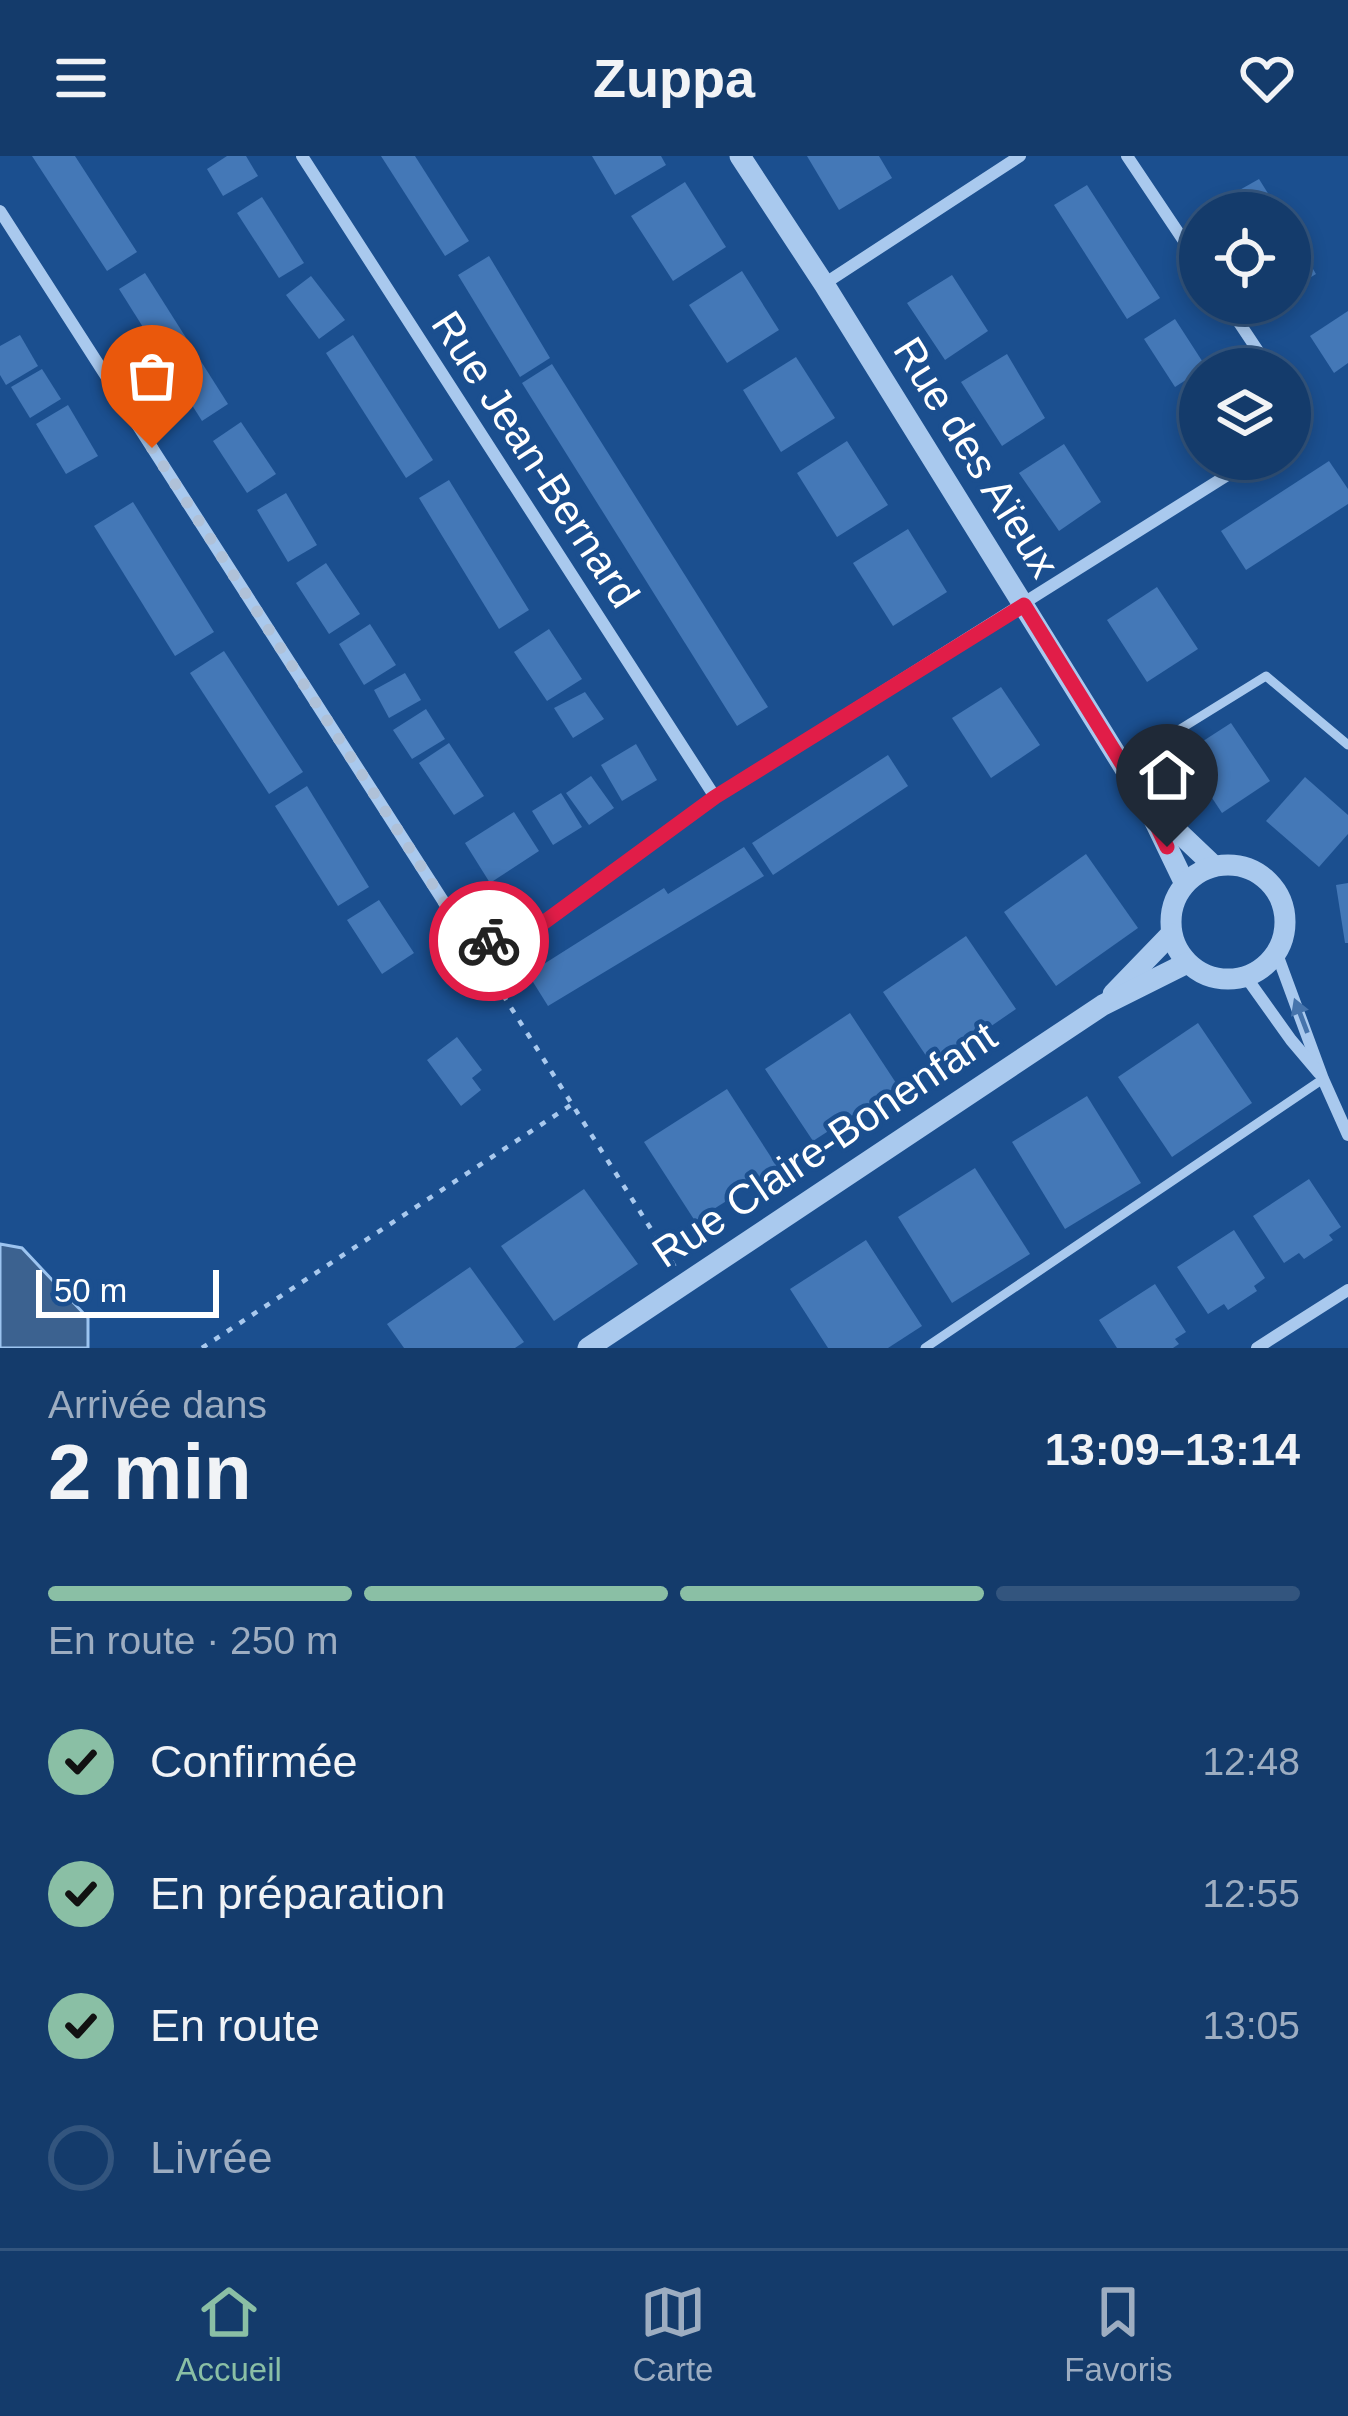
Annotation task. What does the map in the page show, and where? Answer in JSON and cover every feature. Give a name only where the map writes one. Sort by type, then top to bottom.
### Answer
[{"type":"street","name":"Rue Jean-Bernard","points":[[302,156],[715,797]]},
{"type":"street","name":"Rue des Aïeux","points":[[740,156],[1145,801],[1185,884]]},
{"type":"street","points":[[824,284],[1020,156]]},
{"type":"street","points":[[1127,156],[1179,234]]},
{"type":"street","points":[[0,207],[456,921],[490,941],[528,934],[715,797],[1220,480]]},
{"type":"street","name":"Rue des Aïeux","points":[[1145,801],[1214,866]]},
{"type":"street","points":[[1237,865],[1259,873],[1276,889],[1285,910],[1286,933],[1277,954],[1246,977],[1214,978],[1199,973],[1186,963],[1172,934],[1175,899],[1185,884],[1214,866],[1237,865]]},
{"type":"street","name":"Rue Claire-Bonenfant","points":[[1102,1005],[1172,934]]},
{"type":"street","points":[[1277,954],[1348,1135]]},
{"type":"street","name":"Rue Claire-Bonenfant","points":[[590,1347],[1102,1005],[1186,963]]},
{"type":"street","points":[[1246,977],[1323,1079]]},
{"type":"street","points":[[1257,1348],[1348,1290]]},
{"type":"lane","points":[[1122,765],[1266,676],[1348,745]]},
{"type":"lane","points":[[925,1348],[1323,1079]]},
{"type":"path","points":[[470,929],[480,962],[686,1284]]},
{"type":"path","points":[[202,1348],[572,1105]]},
{"type":"water","points":[[0,1244],[22,1248],[88,1318],[88,1348],[0,1348]]},
{"type":"building","points":[[32,156],[75,156],[137,252],[107,271]]},
{"type":"building","points":[[227,156],[246,156],[258,176],[223,196],[207,169]]},
{"type":"building","points":[[381,156],[415,156],[469,241],[445,256]]},
{"type":"building","points":[[592,156],[661,156],[666,165],[615,195]]},
{"type":"building","points":[[807,156],[879,156],[892,178],[839,210]]},
{"type":"building","points":[[1259,179],[1267,192],[1236,192]]},
{"type":"building","points":[[685,182],[726,247],[673,281],[631,216]]},
{"type":"building","points":[[1087,185],[1160,298],[1127,319],[1054,205]]},
{"type":"building","points":[[262,197],[304,263],[279,278],[237,213]]},
{"type":"building","points":[[489,256],[550,358],[520,377],[458,275]]},
{"type":"building","points":[[742,271],[779,330],[727,363],[689,305]]},
{"type":"building","points":[[145,273],[228,404],[202,421],[119,289]]},
{"type":"building","points":[[952,275],[988,331],[945,360],[907,303]]},
{"type":"building","points":[[311,276],[345,320],[319,339],[286,295]]},
{"type":"building","points":[[1348,311],[1348,363],[1334,373],[1310,336]]},
{"type":"building","points":[[1175,319],[1194,348],[1179,348],[1179,384],[1175,387],[1144,339]]},
{"type":"building","points":[[20,335],[38,366],[6,385],[0,375],[0,346]]},
{"type":"building","points":[[353,335],[433,460],[406,478],[326,353]]},
{"type":"building","points":[[1007,354],[1045,418],[1002,446],[961,382]]},
{"type":"building","points":[[796,357],[835,418],[781,452],[743,390]]},
{"type":"building","points":[[552,364],[768,707],[737,726],[522,383]]},
{"type":"building","points":[[42,369],[61,399],[30,418],[11,387]]},
{"type":"building","points":[[68,405],[98,456],[66,474],[36,424]]},
{"type":"building","points":[[241,422],[276,474],[247,493],[213,441]]},
{"type":"building","points":[[847,441],[888,505],[837,537],[797,473]]},
{"type":"building","points":[[1064,444],[1101,502],[1059,531],[1019,473]]},
{"type":"building","points":[[1329,461],[1348,489],[1348,504],[1246,570],[1221,531],[1300,480],[1311,480],[1311,473]]},
{"type":"building","points":[[449,480],[529,610],[499,629],[419,498]]},
{"type":"building","points":[[286,493],[317,545],[288,562],[257,510]]},
{"type":"building","points":[[133,502],[214,632],[175,656],[94,526]]},
{"type":"building","points":[[908,529],[947,592],[893,626],[853,563]]},
{"type":"building","points":[[326,563],[360,614],[329,634],[296,583]]},
{"type":"building","points":[[1157,587],[1198,649],[1147,682],[1107,620]]},
{"type":"building","points":[[370,624],[396,665],[364,685],[339,644]]},
{"type":"building","points":[[549,629],[582,679],[547,701],[514,652]]},
{"type":"building","points":[[224,651],[303,772],[269,794],[190,673]]},
{"type":"building","points":[[405,673],[421,700],[389,718],[374,690]]},
{"type":"building","points":[[1001,687],[1040,745],[991,778],[952,718]]},
{"type":"building","points":[[585,692],[604,719],[573,738],[554,708]]},
{"type":"building","points":[[426,709],[445,739],[412,759],[393,730]]},
{"type":"building","points":[[1231,723],[1270,781],[1222,813],[1183,754]]},
{"type":"building","points":[[449,743],[484,796],[454,815],[419,763]]},
{"type":"building","points":[[636,744],[657,780],[622,801],[601,765]]},
{"type":"building","points":[[888,755],[908,786],[773,875],[752,843]]},
{"type":"building","points":[[591,776],[614,808],[589,825],[566,793]]},
{"type":"building","points":[[1305,777],[1348,815],[1348,834],[1319,867],[1266,821]]},
{"type":"building","points":[[307,786],[369,887],[338,906],[275,806]]},
{"type":"building","points":[[561,793],[582,827],[553,845],[532,811]]},
{"type":"building","points":[[514,812],[539,851],[490,883],[465,843]]},
{"type":"building","points":[[744,847],[764,876],[548,1006],[528,974],[664,888],[668,894]]},
{"type":"building","points":[[1086,854],[1138,928],[1056,986],[1004,912]]},
{"type":"building","points":[[1348,883],[1348,943],[1345,943],[1336,885]]},
{"type":"building","points":[[379,900],[414,953],[382,974],[347,920]]},
{"type":"building","points":[[966,936],[1016,1009],[933,1066],[883,992]]},
{"type":"building","points":[[850,1013],[898,1086],[813,1141],[765,1069]]},
{"type":"building","points":[[1198,1023],[1252,1103],[1172,1157],[1118,1077]]},
{"type":"building","points":[[457,1037],[482,1070],[472,1078],[481,1090],[461,1106],[427,1060]]},
{"type":"building","points":[[727,1089],[778,1168],[695,1221],[644,1142]]},
{"type":"building","points":[[1087,1096],[1141,1183],[1065,1229],[1012,1142]]},
{"type":"building","points":[[975,1168],[1030,1254],[952,1303],[898,1217]]},
{"type":"building","points":[[1309,1179],[1341,1227],[1329,1235],[1333,1240],[1304,1259],[1299,1253],[1284,1263],[1253,1216]]},
{"type":"building","points":[[584,1189],[638,1264],[554,1321],[501,1246]]},
{"type":"building","points":[[1234,1230],[1265,1278],[1254,1286],[1257,1291],[1228,1310],[1224,1304],[1208,1314],[1177,1267]]},
{"type":"building","points":[[866,1240],[922,1326],[888,1348],[828,1348],[790,1289]]},
{"type":"building","points":[[470,1267],[524,1342],[515,1348],[404,1348],[387,1324]]},
{"type":"building","points":[[1155,1284],[1186,1332],[1175,1339],[1179,1344],[1173,1348],[1117,1348],[1099,1320]]},
{"type":"way so far","points":[[152,448],[456,921],[489,941]]},
{"type":"route","points":[[489,941],[528,934],[715,797],[1024,605],[1145,801],[1167,847]]}]
